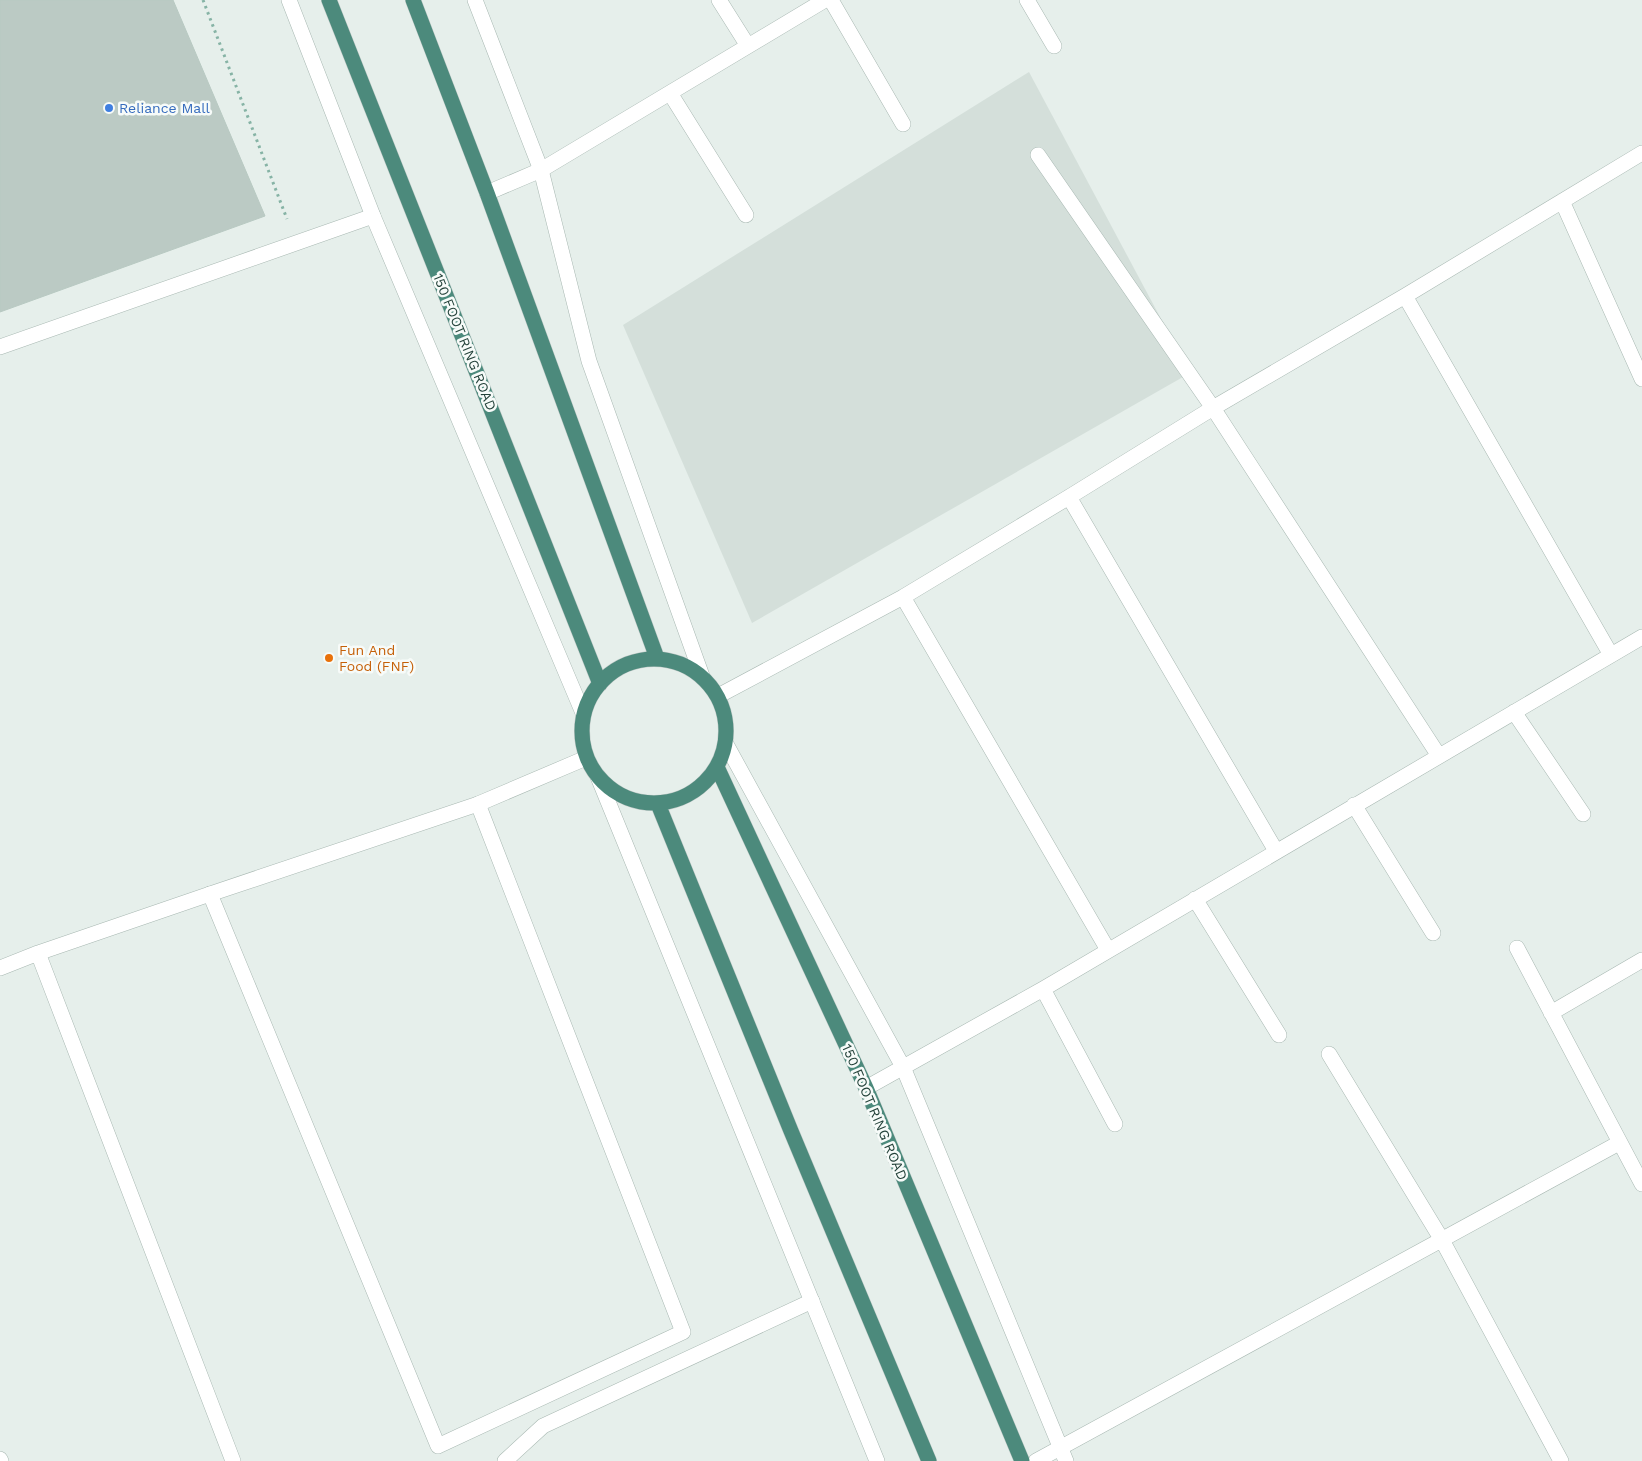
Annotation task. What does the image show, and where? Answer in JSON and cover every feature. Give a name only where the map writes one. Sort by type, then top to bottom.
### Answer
[{"type":"highway","name":"150 FOOT RING ROAD","points":[[330,0],[600,684]]},
{"type":"highway","points":[[414,0],[657,658]]},
{"type":"highway","points":[[657,658],[681,664],[702,676],[718,696],[726,720],[726,744],[717,767],[701,786],[680,799],[658,804],[635,801],[614,792],[598,777],[586,758],[581,736],[583,714],[593,691],[600,684],[610,673],[632,662],[657,658]]},
{"type":"highway","name":"150 FOOT RING ROAD","points":[[717,767],[866,1088],[1022,1461]]},
{"type":"highway","points":[[658,804],[791,1131],[929,1461]]},
{"type":"street","points":[[289,0],[373,216],[583,714]]},
{"type":"street","points":[[475,0],[541,170],[590,361],[702,676]]},
{"type":"street","points":[[719,0],[748,46]]},
{"type":"street","points":[[487,194],[541,170],[825,0]]},
{"type":"street","points":[[830,0],[903,124]]},
{"type":"street","points":[[1027,0],[1054,46]]},
{"type":"street","points":[[670,93],[746,215]]},
{"type":"street","points":[[718,696],[903,597],[1213,408],[1405,296],[1642,153]]},
{"type":"street","points":[[1038,155],[1213,408],[1439,756]]},
{"type":"street","points":[[1562,201],[1642,379]]},
{"type":"street","points":[[0,347],[373,216]]},
{"type":"street","points":[[1405,296],[1611,655]]},
{"type":"street","points":[[1069,497],[1276,851]]},
{"type":"street","points":[[903,597],[1108,950]]},
{"type":"street","points":[[866,1088],[1043,989],[1642,637]]},
{"type":"street","points":[[1514,712],[1583,814]]},
{"type":"street","points":[[726,744],[903,1067],[1063,1454]]},
{"type":"street","points":[[0,968],[38,953],[478,804],[586,758]]},
{"type":"street","points":[[598,777],[877,1461]]},
{"type":"street","points":[[210,894],[438,1446],[683,1332],[478,804]]},
{"type":"street","points":[[1354,805],[1433,933]]},
{"type":"street","points":[[1196,899],[1279,1035]]},
{"type":"street","points":[[1518,948],[1642,1184]]},
{"type":"street","points":[[38,953],[233,1461]]},
{"type":"street","points":[[1551,1013],[1642,960]]},
{"type":"street","points":[[1043,989],[1115,1124]]},
{"type":"street","points":[[1329,1054],[1442,1240],[1561,1461]]},
{"type":"street","points":[[1036,1461],[1063,1454],[1442,1240],[1619,1143]]},
{"type":"street","points":[[504,1461],[543,1426],[812,1301]]},
{"type":"path","points":[[203,0],[296,243]]},
{"type":"shaded area","points":[[1029,72],[1190,373],[752,623],[623,325]]},
{"type":"building","name":"Reliance Mall","points":[[0,0],[173,0],[265,216],[0,312]]},
{"type":"place","name":"Reliance Mall","points":[[109,108]]},
{"type":"place","name":"Fun And Food (FNF)","points":[[329,658]]}]
